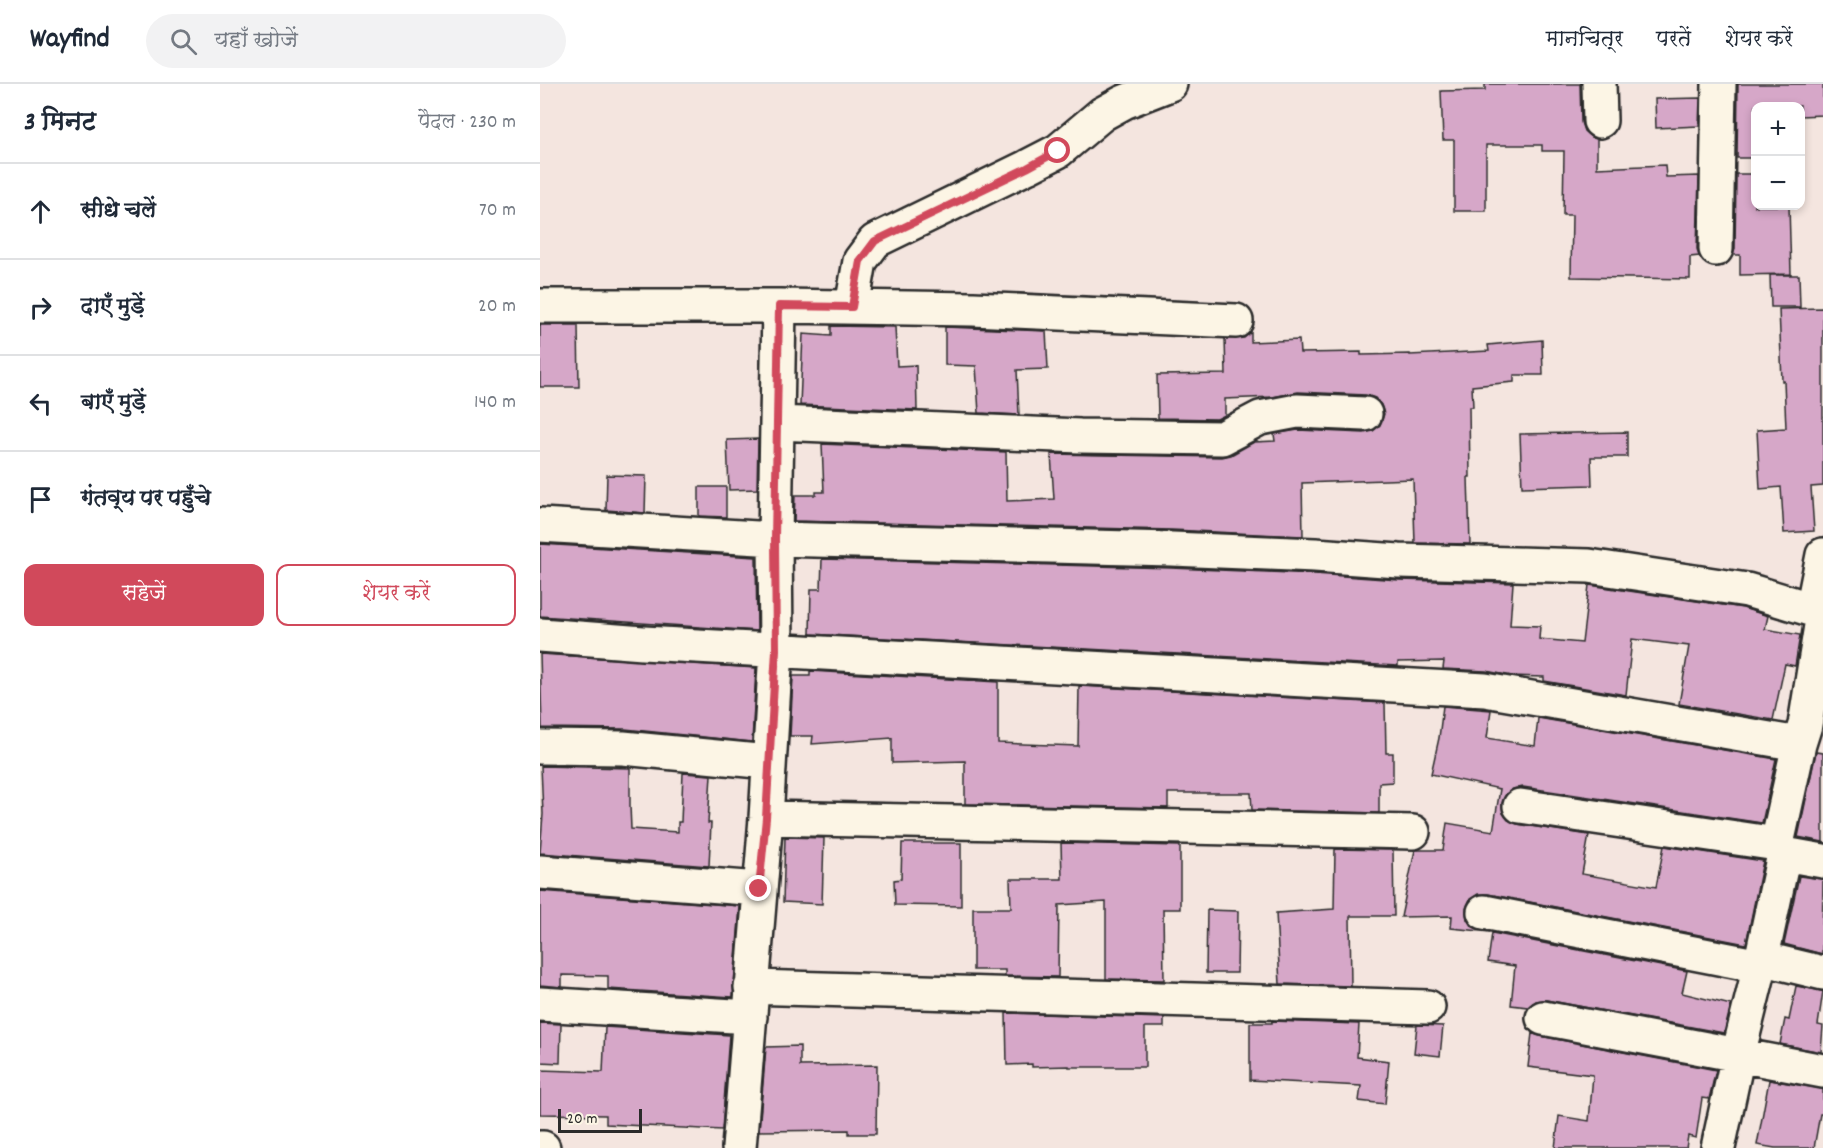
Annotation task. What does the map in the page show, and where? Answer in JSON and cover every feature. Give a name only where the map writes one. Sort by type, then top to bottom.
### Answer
[{"type":"street","points":[[852,307],[860,261],[875,241],[1027,168],[1058,151],[1102,114],[1124,102],[1170,84]]},
{"type":"street","points":[[1599,84],[1600,121]]},
{"type":"street","points":[[1716,249],[1719,84]]},
{"type":"street","points":[[540,306],[973,309],[1236,321]]},
{"type":"street","points":[[739,1148],[766,818],[776,650],[775,539],[779,306]]},
{"type":"street","points":[[778,423],[1080,436],[1222,438],[1260,418],[1297,411],[1365,414]]},
{"type":"street","points":[[540,525],[775,539],[1172,549],[1399,561],[1589,566],[1747,590],[1819,612]]},
{"type":"street","points":[[1721,1148],[1738,1055],[1760,963],[1780,849],[1809,733],[1823,555]]},
{"type":"street","points":[[540,636],[1485,690],[1809,733]]},
{"type":"street","points":[[540,747],[624,748],[768,762]]},
{"type":"street","points":[[1520,806],[1780,849],[1823,861]]},
{"type":"street","points":[[766,818],[1413,832]]},
{"type":"street","points":[[540,872],[759,889]]},
{"type":"street","points":[[1484,912],[1760,963],[1777,962],[1823,973]]},
{"type":"street","points":[[540,1004],[750,1002],[1428,1007]]},
{"type":"street","points":[[1543,1017],[1823,1071]]},
{"type":"building","points":[[1485,84],[1580,84],[1581,122],[1584,131],[1597,139],[1597,168],[1665,165],[1666,177],[1699,176],[1697,249],[1699,256],[1690,257],[1690,279],[1571,277],[1572,215],[1563,215],[1564,151],[1542,151],[1542,145],[1486,145],[1486,211],[1454,211],[1454,140],[1443,140],[1441,91],[1485,90]]},
{"type":"building","points":[[1738,84],[1823,84],[1823,115],[1805,116],[1805,102],[1751,102],[1751,158],[1737,158]]},
{"type":"building","points":[[1700,98],[1699,126],[1656,128],[1655,99]]},
{"type":"building","points":[[1736,174],[1751,174],[1751,210],[1789,210],[1791,274],[1740,275],[1740,255],[1733,255]]},
{"type":"building","points":[[1770,275],[1799,275],[1800,307],[1771,307]]},
{"type":"building","points":[[1823,308],[1823,486],[1811,487],[1814,531],[1784,533],[1781,487],[1760,489],[1757,430],[1786,428],[1779,309]]},
{"type":"building","points":[[540,325],[578,325],[579,387],[540,387]]},
{"type":"building","points":[[831,326],[895,327],[897,366],[916,365],[917,410],[800,405],[803,334],[831,336]]},
{"type":"building","points":[[945,327],[1046,331],[1048,369],[1017,370],[1019,415],[979,413],[976,366],[945,365]]},
{"type":"building","points":[[1251,332],[1251,342],[1299,340],[1300,353],[1361,352],[1361,355],[1489,351],[1488,345],[1542,340],[1543,375],[1514,375],[1514,382],[1472,386],[1473,407],[1469,407],[1470,477],[1468,477],[1470,544],[1415,543],[1413,479],[1302,483],[1303,536],[1172,530],[794,521],[795,495],[816,495],[816,492],[824,492],[822,444],[1006,452],[1007,501],[1054,499],[1051,454],[1222,457],[1231,455],[1254,442],[1275,441],[1274,434],[1298,430],[1364,433],[1373,431],[1380,425],[1384,414],[1375,398],[1366,395],[1298,392],[1273,397],[1225,399],[1225,415],[1217,419],[1158,418],[1157,375],[1226,374],[1225,339],[1244,338]]},
{"type":"building","points":[[1627,432],[1627,457],[1591,457],[1592,485],[1522,487],[1520,434]]},
{"type":"building","points":[[758,439],[757,489],[729,490],[727,440]]},
{"type":"building","points":[[607,475],[646,476],[645,513],[606,510]]},
{"type":"building","points":[[699,487],[726,487],[726,517],[699,516]]},
{"type":"building","points":[[540,544],[756,557],[757,631],[540,616]]},
{"type":"building","points":[[822,559],[1171,568],[1399,580],[1513,583],[1510,625],[1540,626],[1539,639],[1582,643],[1589,585],[1743,608],[1768,616],[1765,629],[1800,635],[1795,666],[1785,664],[1773,720],[1679,704],[1689,646],[1632,639],[1626,695],[1544,681],[1544,677],[1443,669],[1444,661],[1398,662],[1398,666],[810,634],[811,589],[821,589]]},
{"type":"building","points":[[540,654],[756,668],[752,742],[625,729],[542,728]]},
{"type":"building","points":[[810,671],[998,682],[998,743],[1078,746],[1079,686],[1385,703],[1386,753],[1393,753],[1393,782],[1379,783],[1379,813],[1252,810],[1251,793],[1168,793],[1168,808],[965,804],[965,761],[892,763],[892,738],[812,744],[813,736],[790,736],[793,676],[810,676]]},
{"type":"building","points":[[1443,706],[1491,710],[1487,738],[1535,746],[1538,718],[1776,759],[1762,823],[1523,787],[1513,789],[1506,794],[1502,803],[1503,813],[1508,820],[1517,824],[1589,835],[1582,874],[1656,887],[1664,846],[1763,861],[1746,944],[1488,894],[1478,894],[1470,899],[1466,909],[1467,919],[1471,926],[1490,932],[1451,928],[1452,916],[1401,917],[1415,850],[1443,850],[1447,823],[1493,831],[1500,789],[1431,774]]},
{"type":"building","points":[[1816,752],[1823,753],[1823,842],[1798,837]]},
{"type":"building","points":[[541,766],[630,768],[631,829],[678,832],[678,822],[681,822],[683,773],[711,775],[708,823],[711,823],[709,866],[540,853],[543,814]]},
{"type":"building","points":[[785,837],[824,838],[822,904],[783,902]]},
{"type":"building","points":[[902,843],[961,843],[961,906],[895,905],[894,880],[901,879]]},
{"type":"building","points":[[1061,843],[1180,846],[1180,909],[1163,909],[1164,980],[1106,979],[1106,902],[1059,905],[1058,977],[1005,976],[1005,970],[973,970],[973,908],[1011,908],[1010,879],[1062,879]]},
{"type":"building","points":[[1335,849],[1393,850],[1394,916],[1350,916],[1351,986],[1280,984],[1276,913],[1334,909]]},
{"type":"building","points":[[1799,876],[1823,879],[1822,954],[1784,944]]},
{"type":"building","points":[[540,891],[740,906],[733,997],[608,989],[608,976],[562,975],[562,987],[540,985]]},
{"type":"building","points":[[1207,910],[1238,911],[1237,973],[1206,973]]},
{"type":"building","points":[[1492,933],[1687,971],[1682,993],[1731,1005],[1724,1033],[1546,1000],[1536,1001],[1528,1007],[1511,1005],[1515,966],[1488,962]]},
{"type":"building","points":[[1796,986],[1823,991],[1818,1025],[1823,1026],[1821,1052],[1780,1044],[1785,1019],[1789,1020]]},
{"type":"building","points":[[1006,1013],[1164,1018],[1164,1027],[1145,1027],[1145,1067],[1007,1065]]},
{"type":"building","points":[[1272,1021],[1359,1024],[1357,1057],[1389,1061],[1385,1104],[1359,1101],[1361,1086],[1250,1080],[1250,1023],[1272,1023]]},
{"type":"building","points":[[540,1023],[561,1024],[560,1063],[540,1062]]},
{"type":"building","points":[[1417,1025],[1443,1026],[1440,1056],[1414,1053]]},
{"type":"building","points":[[605,1027],[729,1035],[722,1130],[606,1124],[606,1115],[540,1114],[540,1070],[603,1072]]},
{"type":"building","points":[[1532,1033],[1716,1070],[1709,1099],[1702,1098],[1696,1138],[1688,1136],[1686,1148],[1555,1148],[1559,1116],[1589,1121],[1593,1075],[1528,1067]]},
{"type":"building","points":[[800,1046],[800,1066],[877,1065],[876,1134],[849,1134],[849,1130],[759,1131],[766,1047]]},
{"type":"building","points":[[1769,1080],[1823,1089],[1823,1114],[1820,1114],[1814,1148],[1775,1148],[1757,1145]]},
{"type":"route","points":[[759,889],[766,818],[776,650],[775,539],[779,306],[852,307],[860,261],[875,241],[1058,151]]}]
